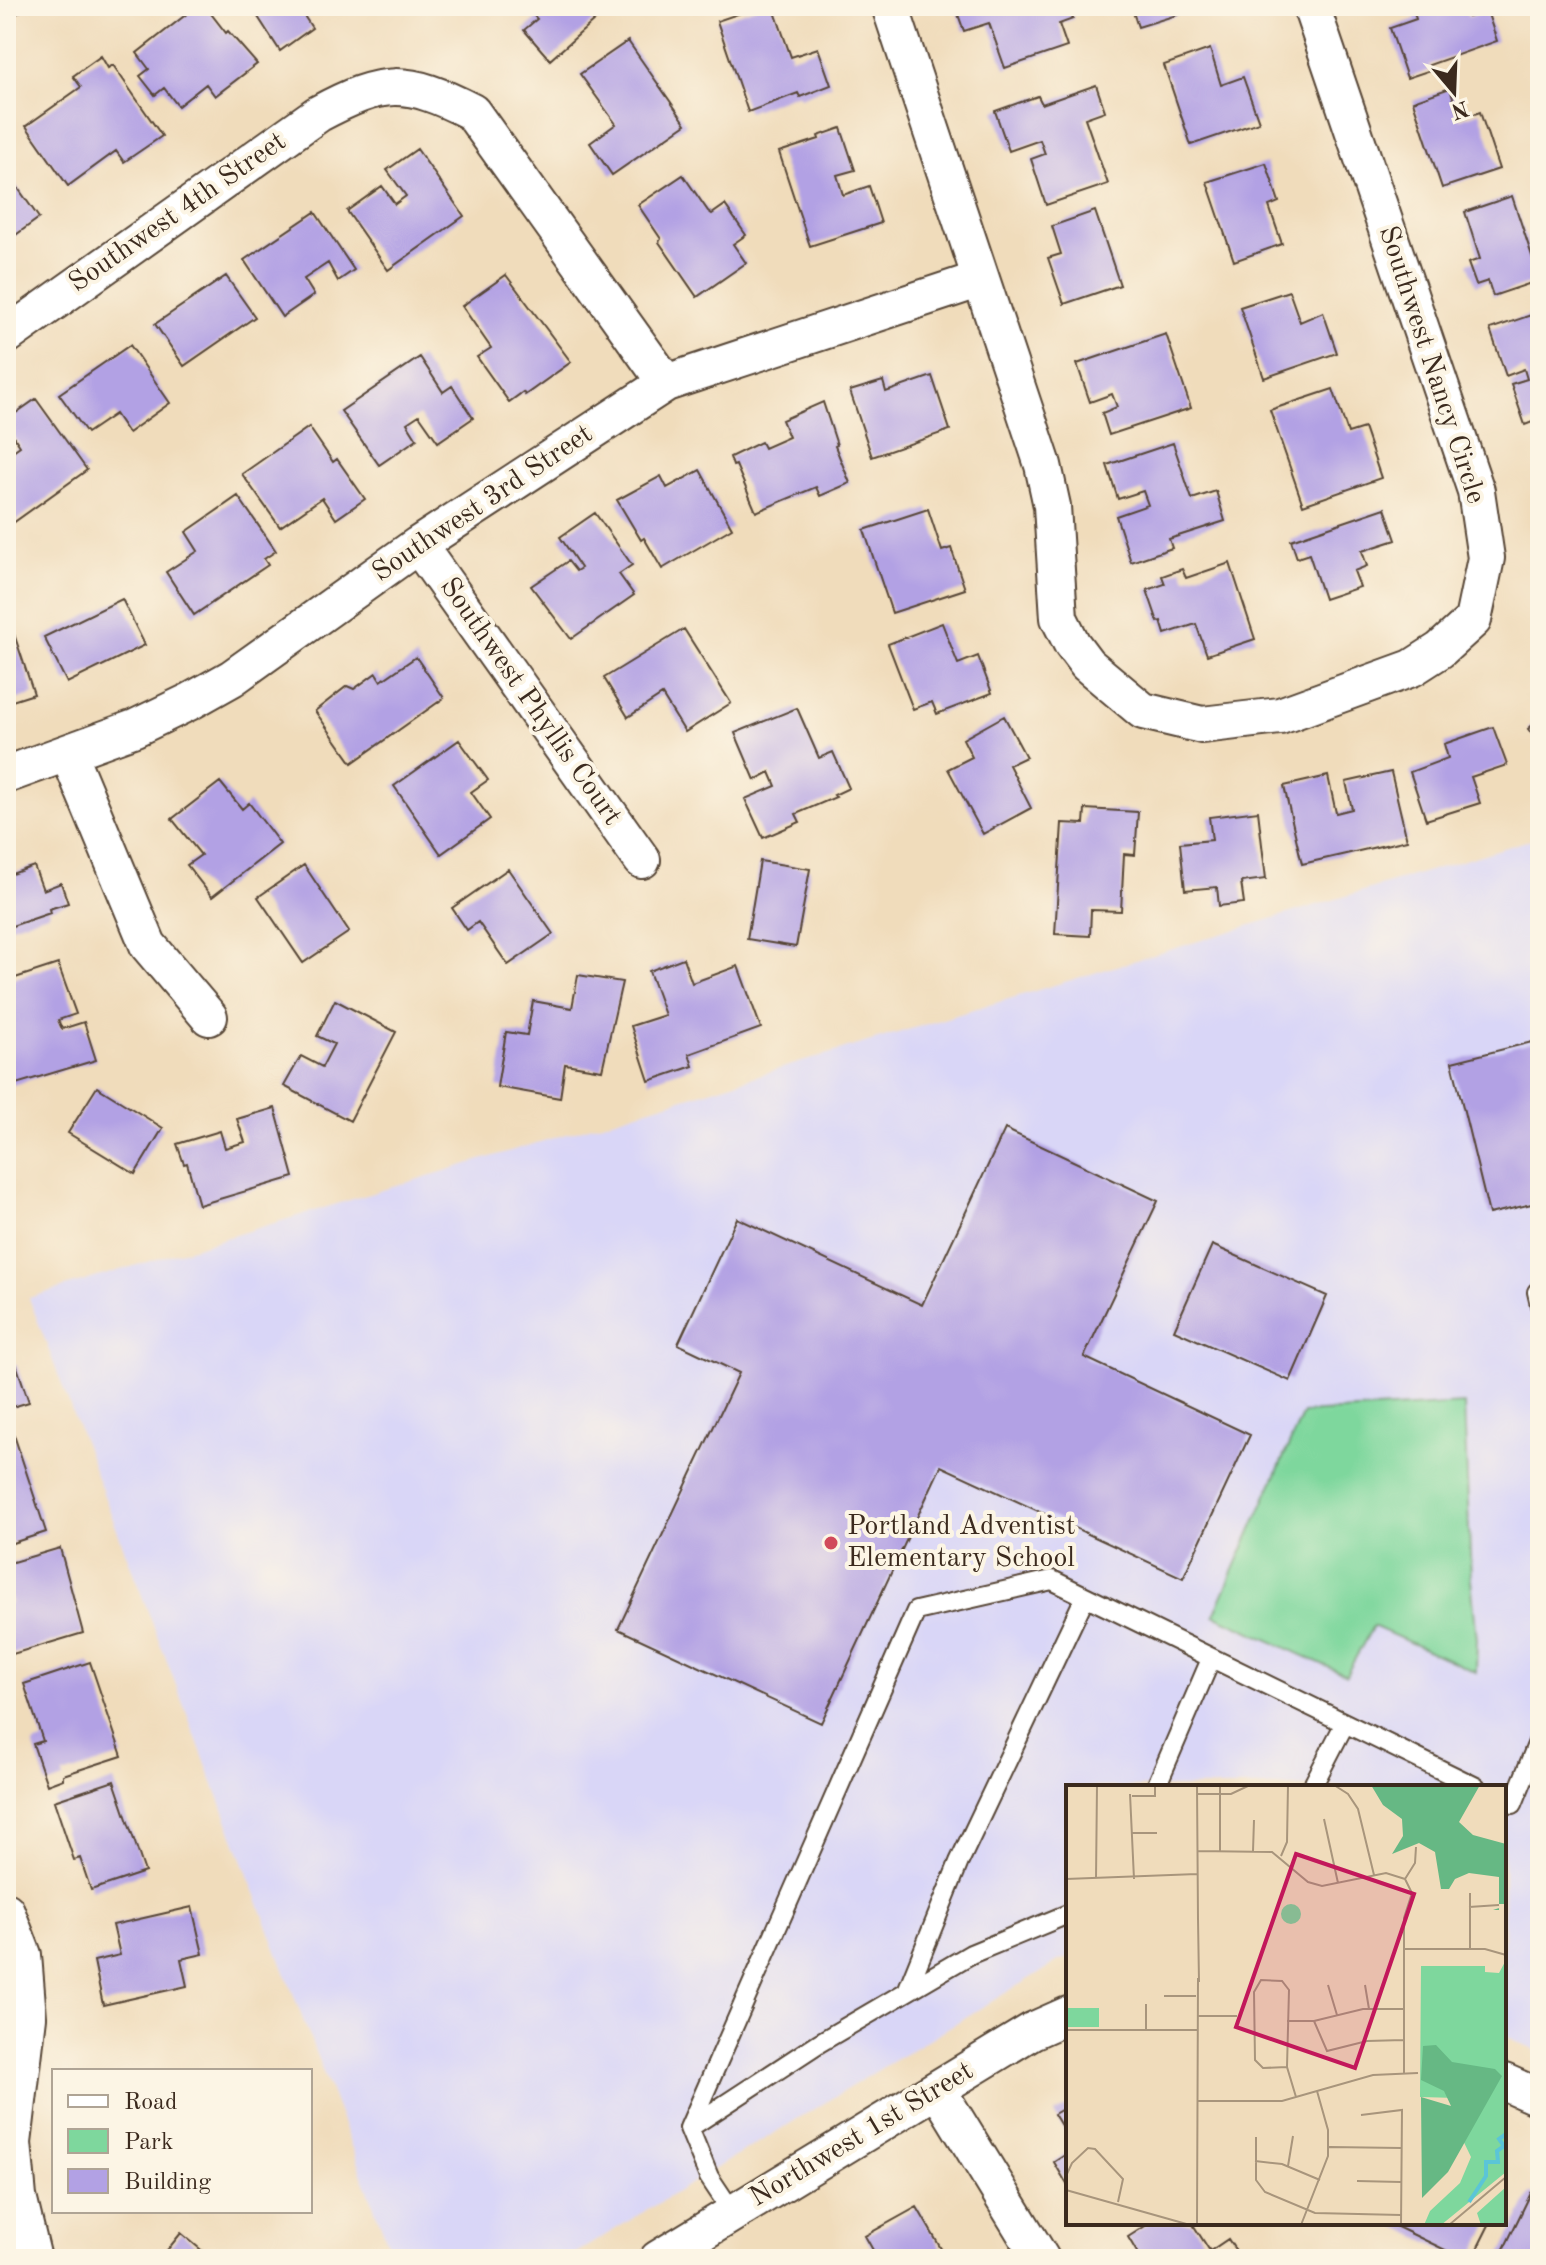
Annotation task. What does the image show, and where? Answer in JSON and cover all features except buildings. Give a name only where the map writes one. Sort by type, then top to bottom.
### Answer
[{"type":"street","name":"Southwest Nancy Circle","points":[[890,6],[1043,465],[1052,506],[1059,618],[1072,644],[1087,664],[1143,711],[1202,725],[1280,716],[1412,668],[1440,650],[1473,620],[1486,558],[1476,491],[1311,6]]},
{"type":"street","name":"Southwest 4th Street","points":[[6,336],[318,114],[354,95],[386,85],[414,88],[472,112],[666,383]]},
{"type":"street","name":"Southwest 3rd Street","points":[[6,775],[135,728],[232,678],[418,545],[666,383],[981,279]]},
{"type":"street","name":"Southwest Phyllis Court","points":[[418,545],[642,860]]},
{"type":"street","points":[[68,753],[148,945],[209,1017]]},
{"type":"street","points":[[6,1911],[23,1955],[28,2017],[10,2143],[18,2197],[33,2259]]},
{"type":"street","name":"Northwest 1st Street","points":[[658,2259],[1032,2031],[1066,2016]]},
{"type":"street","points":[[1506,2083],[1540,2098]]},
{"type":"street","points":[[937,2089],[1041,2259]]},
{"type":"lane","points":[[733,2213],[709,2177],[689,2128],[916,1611],[1052,1580],[1472,1785]]},
{"type":"lane","points":[[907,1991],[959,1862],[1085,1597]]},
{"type":"lane","points":[[1157,1785],[1211,1659]]},
{"type":"lane","points":[[1313,1785],[1344,1725]]},
{"type":"lane","points":[[1508,1802],[1540,1737]]},
{"type":"lane","points":[[689,2128],[819,2043],[971,1954],[1066,1915]]},
{"type":"shaded area","name":"Portland Adventist Elementary School","points":[[1540,837],[1540,2053],[1506,2036],[1506,1785],[1066,1785],[1066,1958],[566,2259],[394,2259],[29,1298]]},
{"type":"green space","points":[[1464,1404],[1471,1579],[1477,1639],[1476,1672],[1373,1626],[1346,1675],[1214,1615],[1303,1413]]},
{"type":"place","name":"Portland Adventist Elementary School","points":[[831,1543]]}]
